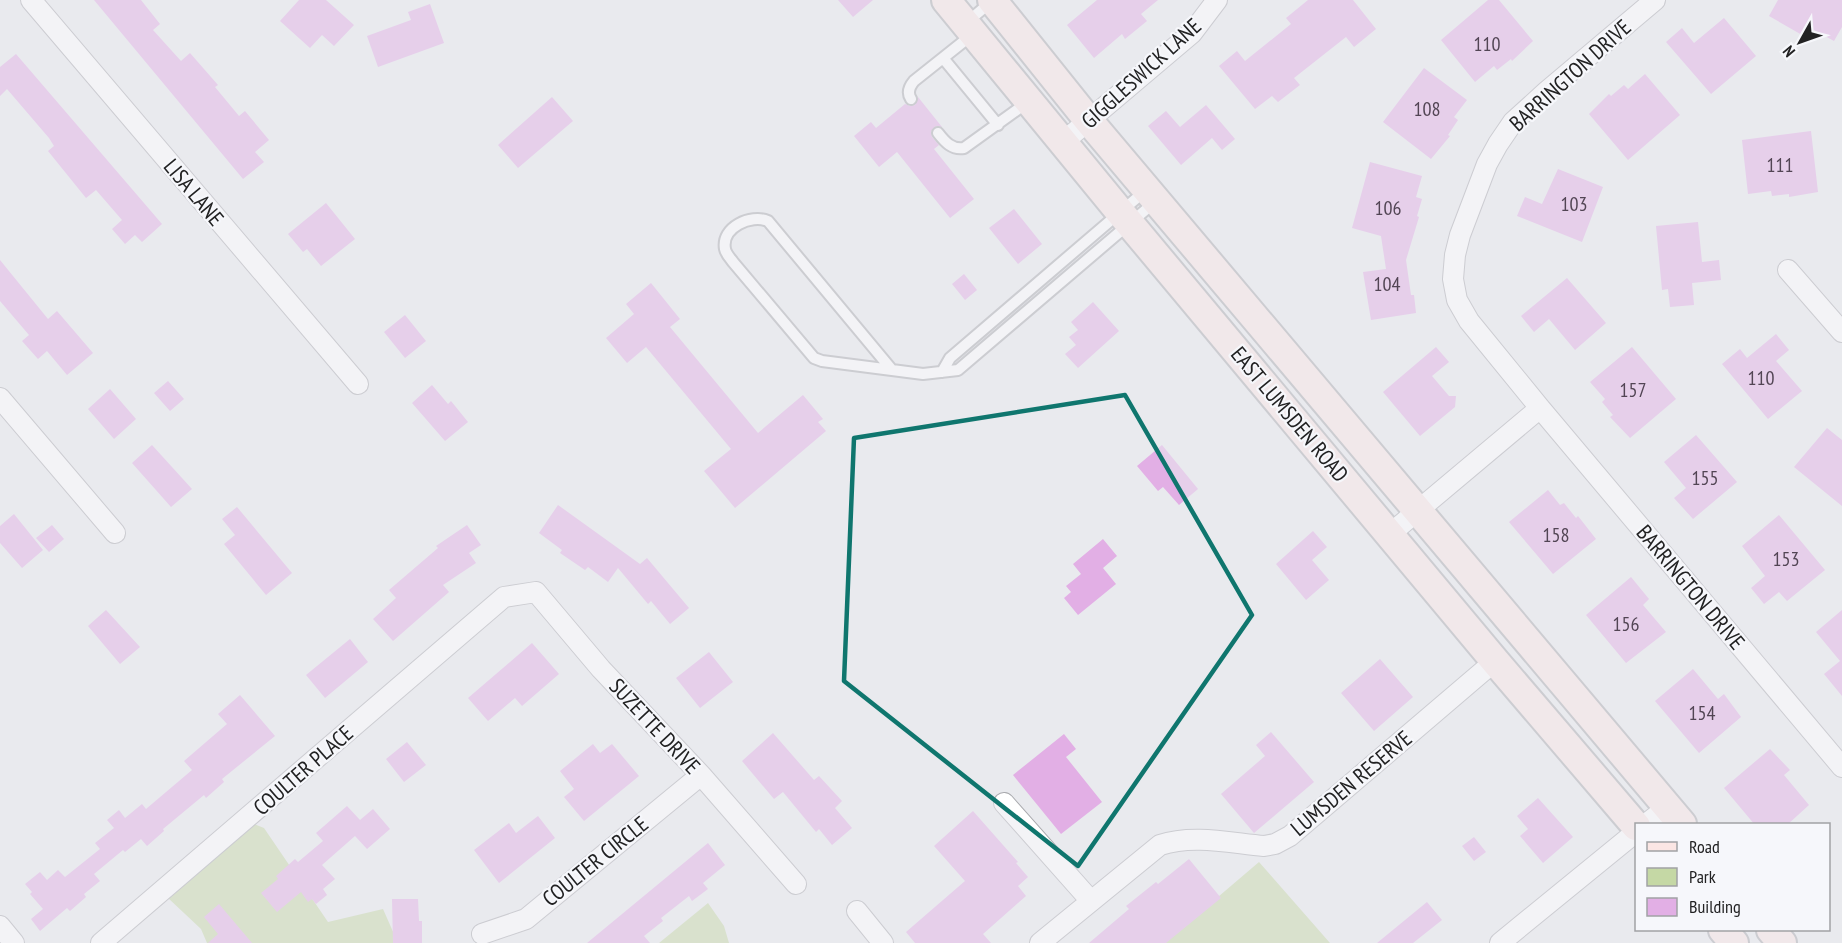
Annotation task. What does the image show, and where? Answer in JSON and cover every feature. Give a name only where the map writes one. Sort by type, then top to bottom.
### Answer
[{"type":"main road","name":"EAST LUMSDEN ROAD","points":[[946,0],[1124,218],[1635,825]]},
{"type":"main road","name":"EAST LUMSDEN ROAD","points":[[992,0],[1089,121],[1418,511],[1665,819]]},
{"type":"main road","points":[[1724,931],[1734,943]]},
{"type":"main road","points":[[1772,931],[1782,943]]},
{"type":"street","name":"LISA LANE","points":[[31,0],[358,384]]},
{"type":"street","name":"GIGGLESWICK LANE","points":[[1062,143],[1192,33],[1217,0]]},
{"type":"street","name":"BARRINGTON DRIVE","points":[[1655,0],[1513,122],[1487,164],[1460,235],[1453,279],[1457,300],[1469,321],[1540,408],[1842,767]]},
{"type":"street","points":[[1788,270],[1842,332]]},
{"type":"street","points":[[0,398],[115,533]]},
{"type":"street","points":[[1390,534],[1540,408]]},
{"type":"street","name":"SUZETTE DRIVE","points":[[504,597],[536,592],[601,669],[701,775],[796,884]]},
{"type":"street","name":"COULTER PLACE","points":[[101,943],[504,597]]},
{"type":"street","name":"LUMSDEN RESERVE","points":[[1041,943],[1160,845],[1189,840],[1264,846],[1275,844],[1290,836],[1495,661]]},
{"type":"street","name":"COULTER CIRCLE","points":[[482,934],[526,919],[701,775]]},
{"type":"street","points":[[1004,803],[1091,901]]},
{"type":"street","points":[[1500,943],[1635,833]]},
{"type":"street","points":[[857,911],[883,943]]},
{"type":"street","points":[[0,926],[14,943]]},
{"type":"lane","points":[[911,99],[910,86],[943,58],[992,0]]},
{"type":"lane","points":[[943,58],[998,125]]},
{"type":"lane","points":[[938,133],[944,141],[959,149],[964,148],[1028,101]]},
{"type":"lane","points":[[892,370],[768,221],[762,218],[747,220],[728,234],[725,248],[733,262],[814,358],[822,361],[923,374],[942,372],[950,358],[1152,195]]},
{"type":"highlighted area","points":[[1125,395],[1252,615],[1078,866],[844,681],[854,438]]},
{"type":"green space","points":[[254,824],[264,828],[328,922],[383,909],[398,943],[207,943],[201,929],[168,898]]},
{"type":"green space","points":[[1259,862],[1330,943],[1164,943]]},
{"type":"green space","points":[[708,903],[724,926],[729,943],[659,943]]},
{"type":"building","points":[[94,0],[141,0],[160,24],[153,30],[181,61],[190,53],[218,85],[215,87],[239,116],[245,111],[269,140],[255,152],[264,162],[243,179]]},
{"type":"building","points":[[299,0],[326,0],[354,25],[334,46],[322,35],[310,48],[280,21]]},
{"type":"building","points":[[838,0],[873,0],[853,17]]},
{"type":"building","points":[[1097,0],[1158,0],[1141,14],[1147,21],[1125,39],[1122,34],[1094,58],[1067,25]]},
{"type":"building","points":[[1308,0],[1353,0],[1376,29],[1354,47],[1346,37],[1294,78],[1300,85],[1278,102],[1272,96],[1255,109],[1219,66],[1237,51],[1245,61],[1291,24],[1286,18]]},
{"type":"building","points":[[1488,0],[1499,0],[1533,41],[1512,61],[1511,59],[1497,70],[1494,66],[1475,82],[1441,40]]},
{"type":"building","points":[[1778,0],[1842,0],[1842,27],[1834,41],[1814,30],[1809,39],[1769,16]]},
{"type":"building","points":[[430,4],[444,43],[378,67],[367,36],[411,20],[408,12]]},
{"type":"building","points":[[1724,18],[1756,56],[1711,94],[1666,42],[1682,28],[1694,43]]},
{"type":"building","points":[[16,54],[162,224],[142,242],[135,235],[125,244],[112,229],[122,220],[96,190],[86,198],[48,151],[54,146],[49,138],[7,89],[0,96],[0,67]]},
{"type":"building","points":[[1424,68],[1467,100],[1454,117],[1458,120],[1448,135],[1450,136],[1431,159],[1383,122]]},
{"type":"building","points":[[1645,74],[1680,115],[1628,160],[1589,114],[1609,94],[1611,96],[1624,85],[1628,89]]},
{"type":"building","points":[[552,97],[573,121],[518,168],[498,145]]},
{"type":"building","points":[[918,97],[942,127],[936,126],[931,131],[932,137],[939,145],[934,149],[974,199],[950,218],[897,152],[879,167],[854,136],[871,122],[876,128],[905,104],[915,105]]},
{"type":"building","points":[[1206,105],[1235,139],[1222,150],[1212,138],[1181,165],[1148,126],[1166,111],[1180,127]]},
{"type":"building","points":[[1811,131],[1818,192],[1789,197],[1789,194],[1772,196],[1771,191],[1748,194],[1742,140]]},
{"type":"building","points":[[1370,162],[1422,176],[1416,197],[1422,199],[1417,216],[1419,217],[1406,260],[1416,313],[1371,320],[1363,272],[1386,269],[1381,236],[1352,228]]},
{"type":"building","points":[[1558,169],[1603,187],[1582,242],[1517,216],[1525,197],[1542,204]]},
{"type":"building","points":[[326,203],[355,239],[321,266],[307,249],[303,252],[288,234]]},
{"type":"building","points":[[1014,209],[1042,244],[1018,264],[989,228]]},
{"type":"building","points":[[1698,222],[1702,262],[1719,260],[1721,280],[1692,283],[1694,305],[1670,307],[1668,289],[1662,290],[1656,226]]},
{"type":"building","points":[[0,260],[48,319],[57,311],[93,353],[67,375],[47,351],[38,359],[22,341],[29,335],[0,301]]},
{"type":"building","points":[[964,274],[977,290],[965,300],[952,284]]},
{"type":"building","points":[[1567,278],[1606,323],[1575,350],[1549,319],[1534,332],[1521,316]]},
{"type":"building","points":[[651,283],[680,319],[670,327],[758,433],[803,395],[823,419],[818,422],[826,431],[735,508],[704,471],[731,449],[646,347],[627,363],[606,338],[634,314],[626,304]]},
{"type":"building","points":[[1093,302],[1119,331],[1078,368],[1065,354],[1076,345],[1069,337],[1078,330],[1071,322]]},
{"type":"building","points":[[405,315],[426,341],[405,358],[384,332]]},
{"type":"building","points":[[1776,334],[1789,350],[1776,361],[1802,391],[1768,419],[1722,364],[1740,349],[1747,358]]},
{"type":"building","points":[[1436,347],[1449,362],[1432,376],[1449,396],[1456,396],[1455,407],[1420,436],[1383,392]]},
{"type":"building","points":[[1632,347],[1676,399],[1630,438],[1610,417],[1613,415],[1602,402],[1605,399],[1590,382]]},
{"type":"building","points":[[168,381],[184,399],[170,411],[154,393]]},
{"type":"building","points":[[432,385],[448,404],[451,401],[468,422],[445,441],[412,403]]},
{"type":"building","points":[[110,389],[136,419],[114,439],[88,409]]},
{"type":"building","points":[[1827,428],[1842,440],[1842,506],[1794,467]]},
{"type":"building","points":[[1696,435],[1737,482],[1693,519],[1674,498],[1686,488],[1664,462]]},
{"type":"building","points":[[152,445],[192,489],[171,507],[132,463]]},
{"type":"building","points":[[1162,445],[1198,489],[1179,505],[1163,487],[1158,491],[1137,466]]},
{"type":"building","points":[[1548,490],[1560,505],[1564,503],[1576,518],[1578,516],[1596,539],[1553,574],[1509,522]]},
{"type":"building","points":[[558,505],[640,564],[647,558],[689,608],[670,624],[651,601],[648,604],[618,568],[608,582],[588,567],[585,570],[560,553],[562,550],[539,533]]},
{"type":"building","points":[[237,507],[292,573],[266,595],[224,544],[235,535],[222,519]]},
{"type":"building","points":[[14,514],[43,550],[22,568],[0,543],[0,526]]},
{"type":"building","points":[[1779,515],[1825,570],[1787,601],[1779,592],[1764,604],[1751,588],[1765,576],[1742,546]]},
{"type":"building","points":[[52,525],[64,539],[49,552],[36,538]]},
{"type":"building","points":[[467,525],[481,545],[469,553],[476,563],[443,585],[449,592],[393,641],[373,619],[396,598],[389,590],[438,548],[436,546]]},
{"type":"building","points":[[1313,531],[1327,547],[1312,560],[1329,580],[1306,600],[1276,564]]},
{"type":"building","points":[[1103,539],[1117,556],[1103,568],[1116,584],[1078,615],[1064,598],[1071,592],[1066,586],[1081,574],[1073,564]]},
{"type":"building","points":[[1631,577],[1649,599],[1643,605],[1666,632],[1626,663],[1586,615]]},
{"type":"building","points":[[106,610],[140,647],[120,664],[88,626]]},
{"type":"building","points":[[1842,610],[1842,696],[1824,674],[1840,661],[1816,632]]},
{"type":"building","points":[[350,639],[368,662],[325,698],[306,675]]},
{"type":"building","points":[[532,643],[559,674],[522,706],[515,698],[488,721],[468,698]]},
{"type":"building","points":[[709,652],[733,682],[700,708],[676,678]]},
{"type":"building","points":[[1380,659],[1413,697],[1374,731],[1341,693]]},
{"type":"building","points":[[1693,669],[1718,699],[1724,694],[1741,717],[1699,753],[1655,701]]},
{"type":"building","points":[[240,695],[275,736],[222,779],[224,782],[206,798],[204,795],[163,829],[164,831],[147,846],[141,839],[125,852],[123,850],[94,874],[100,881],[84,894],[86,897],[70,911],[67,908],[40,931],[31,919],[43,909],[25,884],[40,872],[47,880],[58,870],[65,877],[100,849],[95,843],[114,828],[107,820],[119,810],[125,818],[142,804],[146,809],[192,770],[184,761],[227,724],[218,714]]},
{"type":"building","points":[[1271,732],[1314,782],[1254,833],[1221,794],[1265,756],[1256,745]]},
{"type":"building","points":[[773,733],[814,780],[819,776],[842,801],[835,808],[852,828],[832,845],[819,829],[816,832],[783,792],[774,799],[742,761]]},
{"type":"building","points":[[1064,734],[1076,749],[1066,757],[1102,802],[1061,834],[1013,775]]},
{"type":"building","points":[[407,742],[426,765],[404,782],[386,759]]},
{"type":"building","points":[[593,744],[600,753],[612,744],[639,776],[584,821],[564,797],[574,789],[560,771]]},
{"type":"building","points":[[1770,749],[1790,770],[1784,775],[1809,805],[1789,823],[1753,823],[1724,788]]},
{"type":"building","points":[[1538,798],[1573,837],[1543,863],[1520,836],[1528,829],[1517,816]]},
{"type":"building","points":[[347,806],[360,820],[373,809],[390,829],[367,849],[355,836],[322,865],[335,879],[323,889],[327,895],[316,904],[312,899],[308,902],[301,892],[277,912],[261,893],[278,879],[276,876],[295,859],[298,862],[323,841],[316,833]]},
{"type":"building","points":[[973,811],[1018,862],[1016,863],[1028,877],[1018,886],[1026,896],[983,934],[991,943],[915,943],[906,932],[965,881],[934,846]]},
{"type":"building","points":[[538,816],[555,838],[499,883],[474,850],[509,823],[516,833]]},
{"type":"building","points":[[1474,837],[1486,852],[1474,861],[1462,846]]},
{"type":"building","points":[[708,843],[725,865],[703,883],[708,889],[692,901],[689,896],[661,918],[663,921],[644,936],[650,943],[587,943]]},
{"type":"building","points":[[1189,859],[1221,898],[1166,943],[1089,943],[1129,909],[1126,906]]},
{"type":"building","points":[[392,899],[418,899],[419,921],[422,921],[422,943],[393,943]]},
{"type":"building","points":[[1427,902],[1442,920],[1413,943],[1377,943]]},
{"type":"building","points":[[219,904],[252,943],[208,943],[218,934],[204,917]]}]
